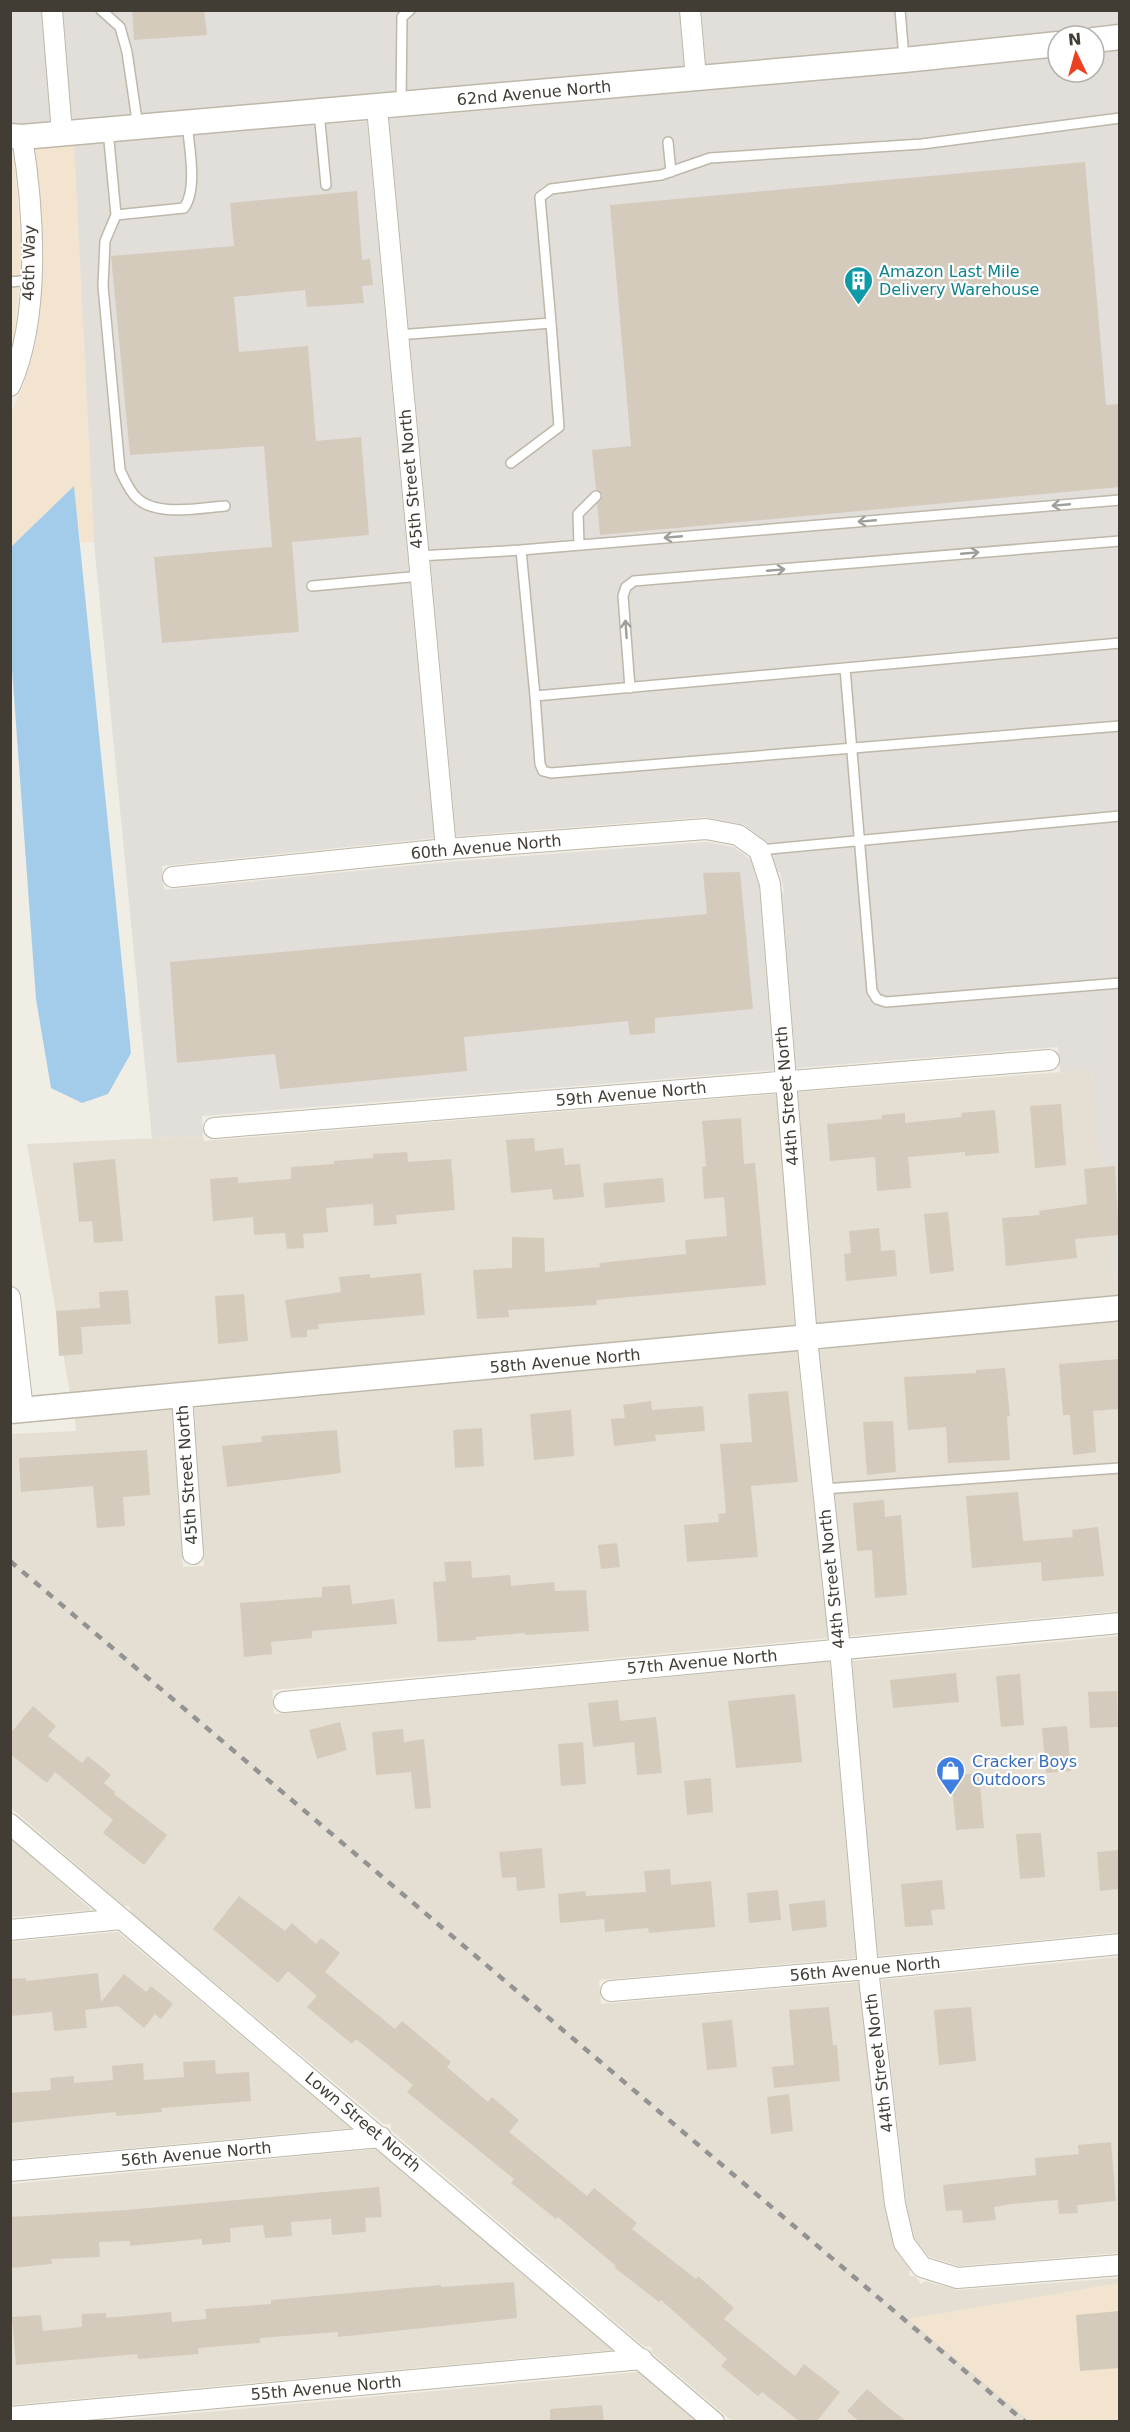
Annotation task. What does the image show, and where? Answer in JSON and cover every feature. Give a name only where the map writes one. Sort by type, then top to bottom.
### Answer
[{"type":"street","points":[[52,10],[62,133]]},
{"type":"street","points":[[690,10],[696,78]]},
{"type":"street","name":"62nd Avenue North","points":[[16,137],[377,108],[1046,45]]},
{"type":"street","name":"45th Street North","points":[[377,108],[446,849]]},
{"type":"street","name":"46th Way","points":[[10,386],[25,342],[32,257],[26,166],[16,137]]},
{"type":"street","name":"60th Avenue North","points":[[173,877],[446,849],[706,829],[738,835],[759,850]]},
{"type":"street","name":"44th Street North","points":[[759,850],[770,884],[807,1338],[840,1649],[868,1969],[895,2204],[904,2243],[922,2267],[957,2278],[1119,2265]]},
{"type":"street","name":"59th Avenue North","points":[[214,1128],[1049,1060]]},
{"type":"street","points":[[10,1297],[17,1411]]},
{"type":"street","name":"58th Avenue North","points":[[17,1411],[1119,1308]]},
{"type":"street","name":"45th Street North","points":[[182,1396],[193,1554]]},
{"type":"street","name":"57th Avenue North","points":[[284,1702],[1119,1623]]},
{"type":"street","name":"Lown Street North","points":[[10,1824],[714,2421]]},
{"type":"street","points":[[10,1930],[121,1919]]},
{"type":"street","name":"56th Avenue North","points":[[610,1991],[868,1969],[1119,1944]]},
{"type":"street","name":"56th Avenue North","points":[[10,2171],[381,2137]]},
{"type":"street","name":"55th Avenue North","points":[[10,2417],[642,2359]]},
{"type":"lane","points":[[101,10],[120,27],[127,52],[138,127]]},
{"type":"lane","points":[[401,105],[402,17],[410,10]]},
{"type":"lane","points":[[900,10],[904,60]]},
{"type":"lane","points":[[319,112],[326,185]]},
{"type":"lane","points":[[511,463],[559,427],[540,196],[551,189],[661,175],[710,158],[922,144],[1119,118]]},
{"type":"lane","points":[[116,215],[184,208],[190,200],[191,186],[187,123]]},
{"type":"lane","points":[[108,130],[116,215],[105,241],[103,260],[120,470],[127,485],[138,499],[152,507],[172,510],[225,506]]},
{"type":"lane","points":[[668,142],[671,172]]},
{"type":"lane","points":[[10,282],[30,280]]},
{"type":"lane","points":[[398,335],[551,323]]},
{"type":"lane","points":[[579,545],[579,514],[596,496]]},
{"type":"lane","points":[[312,586],[521,550],[1119,500]]},
{"type":"lane","points":[[630,688],[623,596],[626,587],[634,581],[1119,541]]},
{"type":"lane","points":[[521,550],[540,764],[543,771],[551,773],[1119,726]]},
{"type":"lane","points":[[535,696],[1119,643]]},
{"type":"lane","points":[[845,668],[872,991],[877,999],[886,1002],[1119,983]]},
{"type":"lane","points":[[759,850],[1119,816]]},
{"type":"lane","points":[[823,1489],[1119,1468]]},
{"type":"shaded area","points":[[1119,10],[1120,25],[1046,24],[1046,33],[706,65],[701,11]]},
{"type":"shaded area","points":[[10,11],[41,11],[51,122],[11,124]]},
{"type":"shaded area","points":[[63,11],[680,11],[684,67],[376,96],[72,120]]},
{"type":"shaded area","points":[[1119,49],[1119,1296],[1117,1296],[1091,1070],[966,1079],[1060,1072],[1058,1047],[796,1068],[782,893],[784,891],[780,872],[777,872],[769,846],[744,825],[705,817],[456,836],[389,119],[1046,57],[1046,84],[1106,84],[1106,51]]},
{"type":"shaded area","points":[[367,121],[434,838],[162,866],[164,890],[447,862],[706,842],[734,847],[750,859],[759,887],[774,1070],[202,1116],[203,1136],[152,1138],[94,542],[74,144]]},
{"type":"shaded area","points":[[74,144],[94,542],[81,543],[73,487],[11,547],[11,413],[24,384],[36,343],[44,256],[34,148]]},
{"type":"shaded area","points":[[11,148],[15,168],[22,256],[11,351]]},
{"type":"shaded area","points":[[1091,1070],[1117,1296],[817,1325],[798,1092]]},
{"type":"shaded area","points":[[777,1094],[795,1327],[70,1394],[27,1144],[203,1136],[204,1141]]},
{"type":"shaded area","points":[[1119,1320],[1119,1611],[849,1636],[819,1350]]},
{"type":"shaded area","points":[[797,1351],[828,1638],[272,1690],[274,1714],[830,1662],[856,1958],[599,1980],[601,2004],[859,1982],[884,2206],[894,2246],[910,2270],[909,2275],[916,2277],[921,2284],[925,2281],[958,2290],[1119,2278],[1119,2283],[910,2319],[1030,2421],[732,2421],[652,2353],[651,2346],[645,2347],[391,2130],[391,2124],[384,2124],[131,1913],[130,1906],[124,1906],[11,1808],[11,1434],[76,1431],[75,1418],[172,1410],[183,1567],[204,1566],[194,1408]]},
{"type":"shaded area","points":[[1119,1636],[1119,1932],[878,1956],[852,1661]]},
{"type":"shaded area","points":[[11,1839],[92,1910],[11,1917]]},
{"type":"shaded area","points":[[118,1932],[351,2128],[11,2159],[11,1942]]},
{"type":"shaded area","points":[[1119,1957],[1119,2253],[958,2266],[928,2256],[914,2238],[906,2202],[881,1980]]},
{"type":"shaded area","points":[[378,2149],[613,2350],[11,2405],[11,2184]]},
{"type":"shaded area","points":[[1119,2283],[1119,2421],[1030,2421],[909,2319]]},
{"type":"shaded area","points":[[639,2372],[697,2421],[99,2422]]},
{"type":"water","points":[[74,486],[131,1053],[108,1094],[82,1103],[51,1088],[36,999],[11,655],[11,547]]},
{"type":"building","points":[[132,10],[204,10],[207,35],[134,40]]},
{"type":"building","name":"Amazon Last Mile Delivery Warehouse","points":[[1085,162],[1106,405],[1119,404],[1119,487],[600,535],[597,504],[603,495],[596,489],[592,450],[631,446],[610,205]]},
{"type":"building","points":[[357,191],[362,260],[370,259],[373,285],[362,286],[364,303],[307,307],[305,290],[234,297],[239,352],[308,346],[316,441],[361,437],[369,535],[292,542],[299,632],[162,643],[154,557],[272,547],[264,446],[130,455],[111,256],[234,246],[230,203]]},
{"type":"building","points":[[740,872],[753,1009],[655,1018],[655,1033],[630,1035],[628,1021],[464,1037],[467,1071],[280,1089],[275,1054],[177,1063],[170,962],[707,914],[703,873]]},
{"type":"building","points":[[1061,1104],[1066,1165],[1035,1168],[1030,1106]]},
{"type":"building","points":[[995,1110],[999,1153],[965,1156],[965,1152],[908,1157],[911,1188],[877,1191],[875,1157],[830,1161],[827,1124],[882,1119],[882,1115],[905,1113],[905,1123],[962,1117],[961,1113]]},
{"type":"building","points":[[741,1118],[744,1164],[755,1163],[766,1285],[596,1300],[597,1305],[508,1310],[509,1317],[477,1319],[473,1270],[512,1268],[512,1237],[544,1238],[545,1272],[600,1267],[599,1263],[686,1254],[685,1240],[727,1236],[724,1197],[704,1199],[702,1167],[706,1166],[702,1121]]},
{"type":"building","points":[[534,1138],[535,1151],[563,1148],[565,1165],[580,1164],[584,1197],[553,1200],[552,1189],[511,1193],[506,1140]]},
{"type":"building","points":[[407,1152],[408,1162],[451,1159],[455,1210],[396,1215],[397,1224],[374,1226],[373,1204],[326,1208],[328,1232],[303,1234],[304,1248],[287,1249],[285,1233],[254,1235],[253,1217],[213,1221],[210,1179],[238,1177],[238,1183],[291,1179],[291,1167],[334,1164],[334,1161],[373,1158],[373,1154]]},
{"type":"building","points":[[115,1159],[123,1241],[94,1243],[92,1221],[79,1222],[73,1163]]},
{"type":"building","points":[[1115,1166],[1119,1235],[1075,1239],[1077,1258],[1006,1266],[1002,1218],[1040,1215],[1039,1211],[1087,1204],[1084,1169]]},
{"type":"building","points":[[663,1178],[665,1202],[605,1208],[603,1183]]},
{"type":"building","points":[[948,1212],[954,1271],[930,1274],[924,1214]]},
{"type":"building","points":[[879,1228],[881,1251],[895,1250],[897,1276],[846,1281],[844,1254],[851,1253],[849,1231]]},
{"type":"building","points":[[421,1273],[425,1315],[318,1324],[319,1329],[307,1330],[307,1337],[291,1338],[285,1300],[341,1292],[339,1277],[370,1274],[370,1278]]},
{"type":"building","points":[[128,1290],[131,1324],[81,1327],[83,1354],[59,1356],[56,1311],[100,1308],[99,1292]]},
{"type":"building","points":[[244,1294],[248,1341],[218,1344],[215,1296]]},
{"type":"building","points":[[1119,1359],[1119,1409],[1093,1411],[1096,1452],[1073,1455],[1070,1415],[1063,1415],[1059,1364]]},
{"type":"building","points":[[1005,1368],[1010,1416],[1007,1417],[1010,1460],[948,1463],[946,1427],[908,1430],[904,1377],[976,1373],[976,1370]]},
{"type":"building","points":[[788,1391],[798,1482],[751,1486],[758,1557],[687,1562],[684,1525],[719,1522],[718,1514],[726,1513],[720,1444],[752,1442],[748,1394]]},
{"type":"building","points":[[651,1401],[652,1410],[703,1406],[705,1431],[655,1435],[656,1441],[614,1446],[611,1419],[625,1418],[623,1405]]},
{"type":"building","points":[[571,1410],[574,1456],[534,1460],[530,1414]]},
{"type":"building","points":[[893,1421],[896,1472],[867,1475],[863,1422]]},
{"type":"building","points":[[482,1428],[484,1466],[455,1468],[453,1430]]},
{"type":"building","points":[[337,1430],[341,1473],[227,1487],[222,1446],[262,1442],[261,1436]]},
{"type":"building","points":[[147,1450],[150,1495],[123,1497],[125,1526],[97,1528],[93,1486],[21,1492],[19,1458]]},
{"type":"building","points":[[1018,1492],[1023,1541],[1073,1537],[1072,1530],[1098,1527],[1104,1576],[1042,1581],[1041,1562],[972,1568],[966,1496]]},
{"type":"building","points":[[884,1500],[885,1517],[901,1515],[907,1595],[875,1598],[872,1550],[857,1551],[853,1503]]},
{"type":"building","points":[[617,1543],[620,1567],[601,1569],[598,1545]]},
{"type":"building","points":[[471,1561],[472,1578],[510,1575],[511,1586],[554,1582],[555,1591],[586,1590],[589,1631],[525,1635],[525,1633],[476,1637],[476,1640],[438,1642],[433,1582],[446,1581],[444,1562]]},
{"type":"building","points":[[350,1585],[352,1604],[394,1599],[397,1624],[312,1631],[312,1638],[271,1642],[272,1654],[244,1657],[240,1603],[322,1597],[322,1587]]},
{"type":"building","points":[[956,1673],[959,1702],[893,1708],[890,1680]]},
{"type":"building","points":[[1020,1674],[1024,1725],[1001,1727],[996,1676]]},
{"type":"building","points":[[1117,1691],[1118,1727],[1090,1728],[1088,1692]]},
{"type":"building","points":[[795,1694],[802,1762],[736,1768],[728,1701]]},
{"type":"building","points":[[618,1700],[620,1721],[656,1717],[662,1773],[637,1775],[634,1742],[593,1747],[588,1703]]},
{"type":"building","points":[[33,1706],[56,1726],[48,1736],[82,1763],[88,1756],[111,1775],[104,1783],[115,1792],[114,1794],[167,1835],[144,1865],[103,1833],[113,1820],[55,1772],[47,1783],[10,1754],[10,1734]]},
{"type":"building","points":[[340,1722],[347,1750],[317,1759],[309,1730]]},
{"type":"building","points":[[1067,1726],[1071,1771],[1046,1773],[1042,1728]]},
{"type":"building","points":[[403,1729],[404,1742],[424,1739],[431,1808],[415,1809],[411,1772],[376,1775],[372,1732]]},
{"type":"building","points":[[583,1742],[586,1784],[561,1786],[558,1744]]},
{"type":"building","points":[[979,1773],[984,1828],[956,1830],[951,1776]]},
{"type":"building","points":[[711,1778],[713,1812],[687,1815],[684,1781]]},
{"type":"building","points":[[1041,1833],[1045,1877],[1020,1879],[1016,1834]]},
{"type":"building","points":[[542,1848],[545,1888],[517,1891],[516,1877],[502,1878],[499,1852]]},
{"type":"building","points":[[1119,1850],[1119,1889],[1100,1891],[1097,1852]]},
{"type":"building","points":[[670,1869],[671,1885],[711,1881],[715,1927],[649,1933],[648,1928],[605,1932],[604,1919],[560,1923],[558,1894],[585,1891],[586,1896],[646,1892],[644,1871]]},
{"type":"building","points":[[942,1880],[945,1909],[931,1910],[933,1925],[905,1927],[901,1884]]},
{"type":"building","points":[[778,1890],[781,1920],[749,1923],[747,1893]]},
{"type":"building","points":[[239,1896],[285,1931],[292,1923],[316,1944],[321,1938],[340,1953],[325,1972],[395,2029],[402,2021],[451,2062],[447,2067],[488,2102],[492,2097],[519,2120],[509,2132],[587,2196],[594,2188],[637,2223],[632,2229],[696,2279],[698,2276],[734,2308],[724,2319],[795,2376],[804,2364],[840,2392],[817,2421],[799,2421],[762,2392],[758,2396],[721,2366],[727,2359],[661,2300],[659,2302],[615,2268],[616,2266],[558,2217],[556,2219],[511,2183],[514,2179],[407,2092],[413,2085],[356,2039],[352,2044],[307,2007],[317,1996],[288,1971],[278,1983],[213,1929]]},
{"type":"building","points":[[825,1900],[827,1927],[792,1931],[789,1904]]},
{"type":"building","points":[[98,1973],[101,2002],[124,1974],[146,1992],[151,1986],[173,2004],[161,2019],[155,2014],[144,2028],[118,2006],[85,2010],[87,2028],[54,2031],[52,2012],[10,2016],[10,1979],[26,1978],[26,1981]]},
{"type":"building","points":[[829,2007],[833,2045],[837,2045],[840,2081],[774,2088],[772,2067],[794,2065],[789,2010]]},
{"type":"building","points":[[971,2007],[976,2061],[939,2065],[934,2010]]},
{"type":"building","points":[[732,2020],[737,2067],[707,2070],[702,2023]]},
{"type":"building","points":[[215,2060],[216,2074],[249,2072],[251,2101],[161,2108],[162,2112],[116,2116],[116,2112],[10,2123],[10,2093],[51,2090],[50,2078],[74,2076],[74,2083],[113,2080],[112,2066],[143,2063],[144,2080],[184,2077],[183,2062]]},
{"type":"building","points":[[789,2094],[793,2131],[771,2134],[767,2097]]},
{"type":"building","points":[[1111,2142],[1116,2201],[1077,2205],[1078,2213],[1059,2214],[1058,2200],[1010,2204],[994,2207],[996,2220],[963,2223],[962,2210],[946,2211],[943,2185],[1036,2175],[1035,2158],[1079,2154],[1078,2145]]},
{"type":"building","points":[[379,2187],[382,2217],[365,2218],[366,2232],[332,2235],[331,2219],[291,2222],[292,2236],[265,2238],[263,2225],[230,2228],[231,2242],[202,2245],[202,2239],[130,2246],[130,2241],[99,2242],[100,2257],[51,2259],[52,2264],[10,2268],[10,2217],[127,2210]]},
{"type":"building","points":[[514,2282],[517,2318],[338,2337],[338,2332],[260,2338],[260,2343],[198,2348],[199,2354],[138,2359],[137,2354],[16,2365],[12,2317],[41,2315],[43,2331],[82,2327],[82,2314],[106,2313],[106,2318],[171,2312],[172,2322],[206,2319],[205,2309],[271,2304],[271,2300],[441,2285],[441,2287]]},
{"type":"building","points":[[1119,2311],[1119,2368],[1080,2371],[1076,2315]]},
{"type":"building","points":[[867,2389],[906,2421],[859,2421],[847,2411]]},
{"type":"building","points":[[602,2405],[604,2421],[550,2421],[550,2409]]},
{"type":"railway","points":[[10,1561],[1025,2422]]},
{"type":"place","name":"Amazon Last Mile Delivery Warehouse","points":[[858,306]]},
{"type":"place","name":"Cracker Boys Outdoors","points":[[951,1796]]}]
